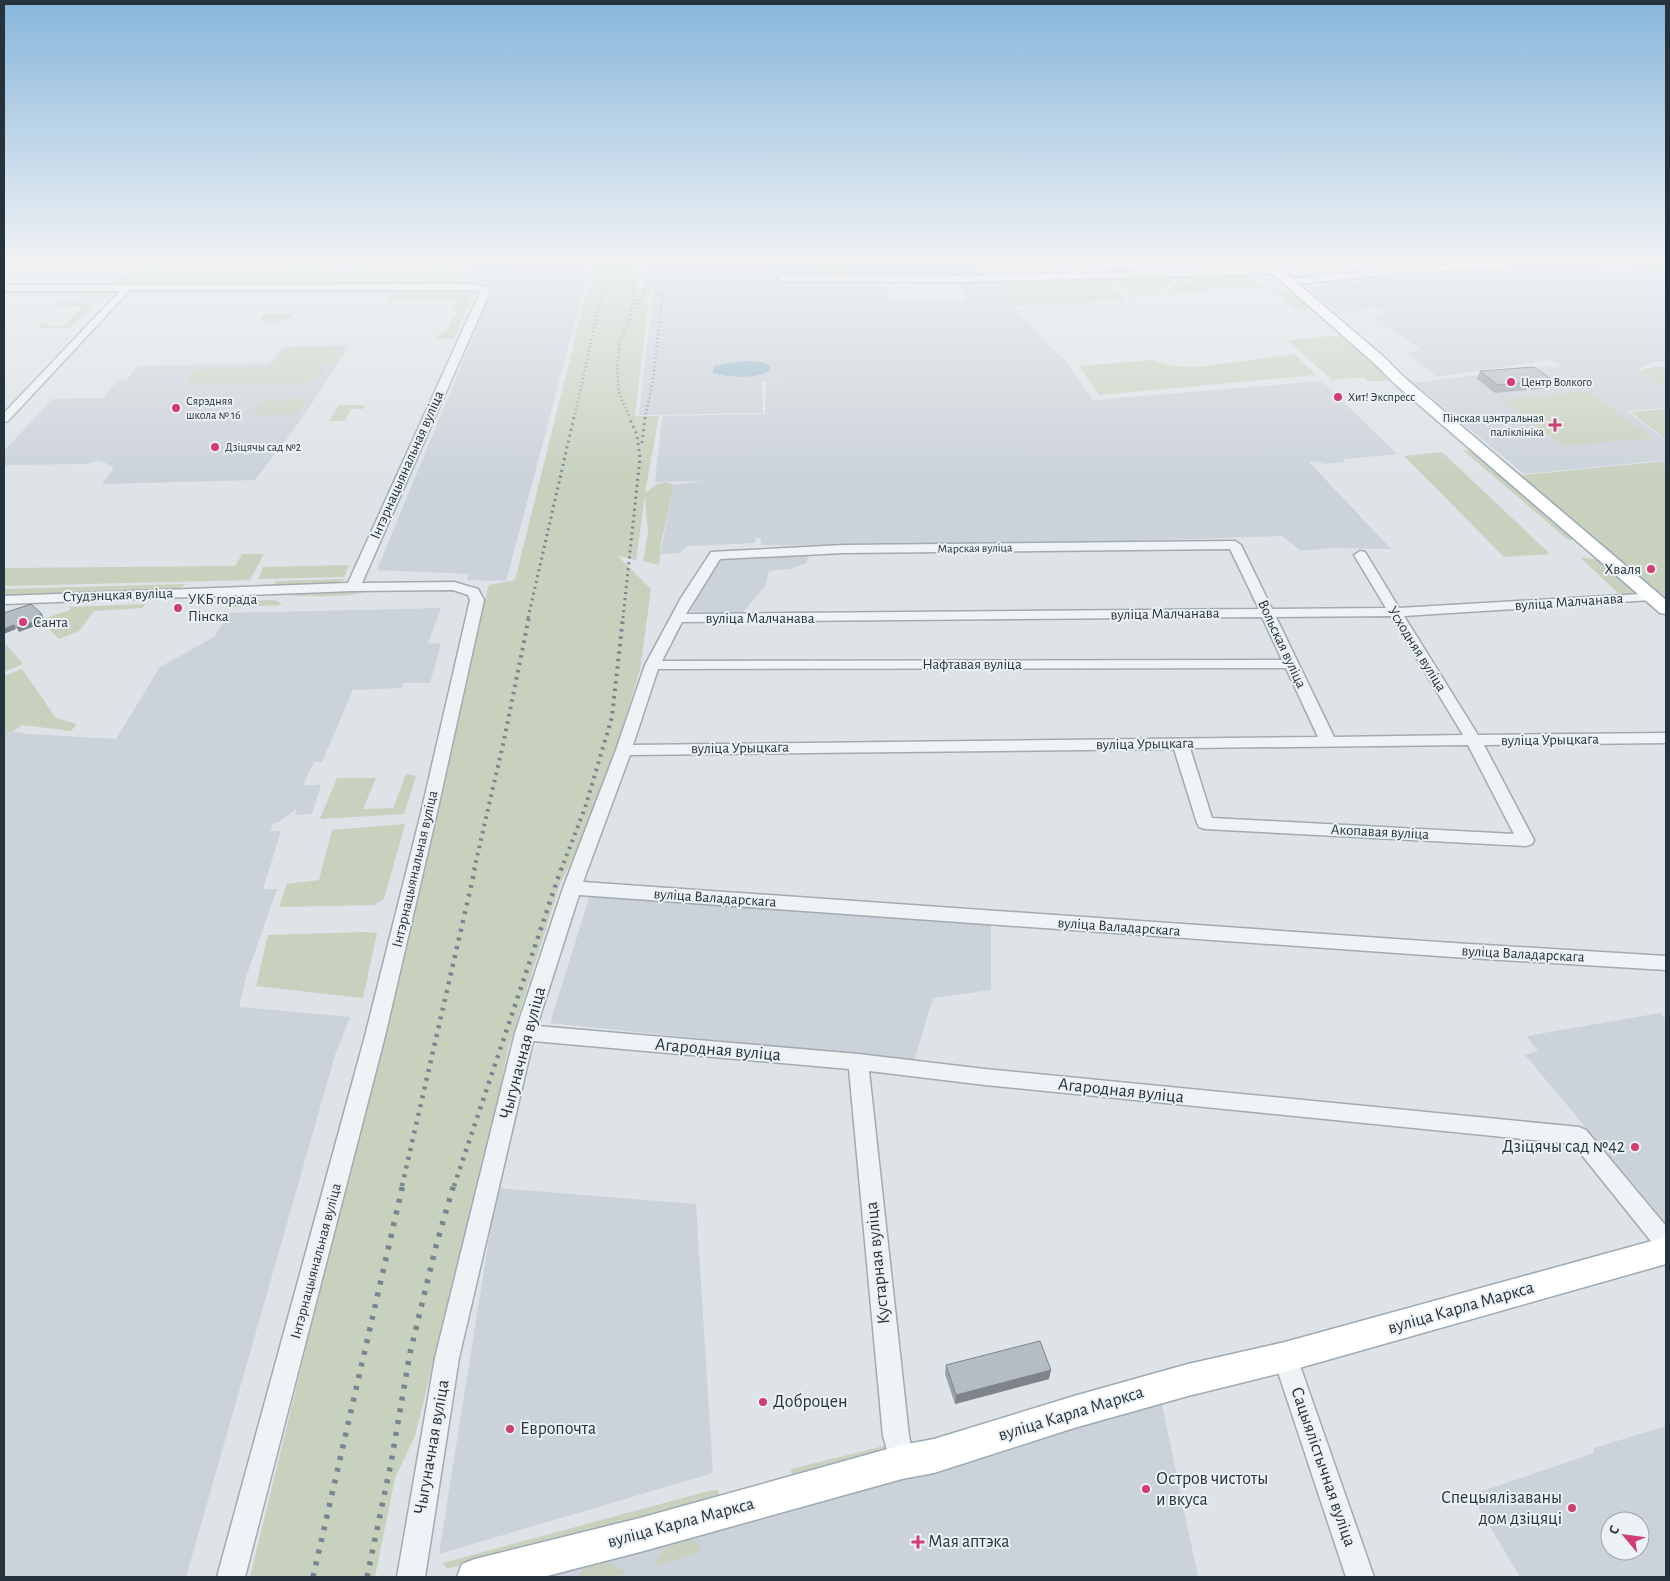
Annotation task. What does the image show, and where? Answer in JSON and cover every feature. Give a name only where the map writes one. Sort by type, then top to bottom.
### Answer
[{"type":"main road","points":[[1346,332],[1380,361],[1400,382],[1666,609]]},
{"type":"main road","name":"вуліца Карла Маркса","points":[[475,1577],[640,1535],[902,1462],[934,1456],[1074,1412],[1188,1380],[1285,1357],[1666,1250]]},
{"type":"street","points":[[4,419],[86,332]]},
{"type":"street","name":"Інтэрнацыянальная вуліца","points":[[231,1577],[314,1271],[376,1032],[428,817],[477,600],[473,592],[454,586],[353,587],[467,332]]},
{"type":"street","name":"Марская вуліца","points":[[716,555],[844,549],[1235,545]]},
{"type":"street","name":"Вольская вуліца","points":[[1235,545],[1329,743]]},
{"type":"street","name":"Чыгуначная вуліца","points":[[411,1577],[447,1358],[526,1033],[572,888],[624,750],[652,665],[676,618],[716,555]]},
{"type":"street","name":"Усходняя вуліца","points":[[1360,555],[1474,741]]},
{"type":"street","name":"Студэнцкая вуліца","points":[[4,600],[353,587]]},
{"type":"street","name":"вуліца Малчанава","points":[[676,618],[1394,612],[1652,596]]},
{"type":"street","name":"Нафтавая вуліца","points":[[652,665],[1292,664]]},
{"type":"street","name":"вуліца Урыцкага","points":[[624,750],[1666,738]]},
{"type":"street","name":"Акопавая вуліца","points":[[1180,743],[1205,823],[1526,840],[1474,741]]},
{"type":"street","name":"вуліца Валадарскага","points":[[572,888],[1443,950],[1666,963]]},
{"type":"street","name":"Агародная вуліца","points":[[526,1033],[858,1062],[985,1077],[1580,1136],[1666,1243]]},
{"type":"street","name":"Кустарная вуліца","points":[[858,1062],[895,1427],[902,1462]]},
{"type":"street","name":"Сацыялістычная вуліца","points":[[1285,1357],[1360,1577]]},
{"type":"shaded area","points":[[475,332],[572,332],[506,581],[467,580],[469,574],[377,570]]},
{"type":"shaded area","points":[[649,332],[1036,332],[1065,360],[1093,400],[1322,381],[1397,454],[1345,459],[1343,462],[1325,464],[1315,461],[1309,462],[1391,549],[1329,548],[1301,551],[1282,536],[905,546],[761,545],[761,538],[756,538],[755,543],[688,546],[679,553],[660,554],[674,485],[706,481],[655,482],[662,416],[765,414],[766,383],[789,381],[762,382],[763,413],[639,415]]},
{"type":"shaded area","points":[[1395,332],[1666,332],[1666,361],[1653,362],[1638,369],[1666,389],[1666,408],[1626,411],[1666,440],[1666,460],[1524,474],[1414,383],[1519,369],[1550,366],[1554,369],[1560,365],[1550,360],[1437,377],[1408,353],[1422,350]]},
{"type":"shaded area","name":"Сярэдняя школа № 16","points":[[350,345],[301,420],[255,480],[102,484],[113,470],[112,466],[99,460],[86,464],[4,465],[4,451],[52,399],[103,398],[118,380],[127,379],[138,366],[269,363],[283,346]]},
{"type":"shaded area","points":[[810,554],[806,563],[790,569],[769,571],[765,586],[742,613],[687,611],[717,557]]},
{"type":"shaded area","points":[[441,608],[428,643],[441,644],[430,683],[403,683],[402,688],[353,690],[322,762],[314,762],[303,785],[321,785],[312,814],[295,815],[297,809],[273,824],[270,831],[281,831],[263,889],[277,889],[245,980],[239,1007],[350,1017],[335,1055],[186,1577],[4,1577],[4,731],[116,739],[160,667],[214,637],[229,613]]},
{"type":"shaded area","points":[[590,895],[991,921],[991,990],[933,998],[914,1061],[550,1023]]},
{"type":"shaded area","name":"Дзіцячы сад №42","points":[[1660,1013],[1666,1020],[1666,1223],[1525,1055],[1538,1051],[1527,1036]]},
{"type":"shaded area","points":[[497,1188],[696,1204],[713,1473],[439,1554]]},
{"type":"shaded area","points":[[1160,1395],[1198,1577],[512,1577]]},
{"type":"shaded area","name":"Спецыялізаваны дом дзіцяці","points":[[1666,1426],[1666,1577],[1520,1577],[1471,1495],[1594,1453],[1594,1448]]},
{"type":"green space","points":[[457,332],[454,339],[436,339],[440,333]]},
{"type":"green space","points":[[577,332],[645,332],[635,416],[659,416],[645,493],[661,483],[665,482],[674,485],[661,543],[659,565],[643,561],[648,533],[645,495],[636,560],[618,556],[651,589],[640,670],[620,736],[581,843],[560,884],[508,1049],[496,1109],[415,1436],[395,1478],[375,1577],[250,1577],[448,765],[489,585],[515,580]]},
{"type":"green space","points":[[1345,336],[1393,381],[1367,381],[1364,377],[1332,380],[1287,340]]},
{"type":"green space","points":[[286,348],[345,348],[333,365],[273,365]]},
{"type":"green space","points":[[1295,354],[1316,375],[1099,395],[1079,366],[1152,360],[1174,366],[1198,367]]},
{"type":"green space","points":[[317,366],[323,368],[323,375],[301,383],[195,385],[189,383],[186,379],[194,372],[211,367]]},
{"type":"green space","points":[[1666,366],[1666,389],[1640,372],[1644,371],[1642,369]]},
{"type":"green space","points":[[1589,391],[1653,438],[1563,446],[1502,400]]},
{"type":"green space","points":[[266,399],[285,399],[274,415],[254,415]]},
{"type":"green space","points":[[287,399],[306,399],[296,415],[276,415]]},
{"type":"green space","points":[[339,405],[365,405],[363,409],[352,409],[344,421],[329,421]]},
{"type":"green space","points":[[1666,409],[1666,439],[1630,412]]},
{"type":"green space","points":[[1464,451],[1476,453],[1578,540],[1568,540]]},
{"type":"green space","points":[[1442,452],[1550,554],[1504,557],[1404,456]]},
{"type":"green space","points":[[1666,461],[1666,605],[1512,476],[1524,475]]},
{"type":"green space","points":[[242,554],[264,554],[250,580],[4,586],[4,568],[235,566]]},
{"type":"green space","points":[[1580,557],[1600,560],[1636,593],[1619,594]]},
{"type":"green space","points":[[349,565],[344,577],[258,579],[263,567]]},
{"type":"green space","points":[[346,579],[335,584],[274,586],[276,581]]},
{"type":"green space","points":[[186,584],[176,590],[4,596],[4,589]]},
{"type":"green space","points":[[372,589],[352,595],[339,596],[274,595],[271,593]]},
{"type":"green space","points":[[272,600],[282,605],[233,607],[226,601]]},
{"type":"green space","points":[[145,604],[143,608],[94,611],[79,631],[59,639],[40,620],[70,610],[70,607]]},
{"type":"green space","points":[[4,642],[23,664],[4,672]]},
{"type":"green space","points":[[22,669],[56,718],[77,724],[71,731],[22,725],[12,732],[4,731],[4,676]]},
{"type":"green space","points":[[406,774],[416,776],[404,814],[320,819],[337,778],[376,778],[363,809],[393,808]]},
{"type":"green space","points":[[405,824],[384,899],[374,905],[279,907],[287,884],[319,880],[332,830]]},
{"type":"green space","points":[[377,933],[363,998],[256,986],[268,935]]},
{"type":"green space","points":[[888,1445],[881,1452],[792,1477],[791,1469]]},
{"type":"green space","points":[[712,1490],[718,1490],[719,1495],[715,1500],[447,1569],[443,1563]]},
{"type":"green space","points":[[682,1537],[690,1537],[702,1551],[654,1566],[665,1549]]},
{"type":"green space","points":[[605,1562],[619,1567],[627,1573],[611,1577],[578,1577],[586,1565]]},
{"type":"water","points":[[745,361],[763,362],[771,366],[770,371],[764,374],[742,377],[713,373],[714,366]]},
{"type":"building","points":[[1534,367],[1552,380],[1498,385],[1480,371]]},
{"type":"building","name":"Санта","points":[[31,604],[42,614],[38,616],[41,619],[17,628],[14,625],[4,629],[4,613]]},
{"type":"building","points":[[1040,1341],[1051,1370],[956,1395],[946,1365]]},
{"type":"railway","points":[[574,418],[593,332]]},
{"type":"railway","points":[[624,332],[620,341],[617,367],[619,393],[630,418]]},
{"type":"railway","points":[[645,418],[653,381],[658,332]]},
{"type":"railway","points":[[528,618],[574,417]]},
{"type":"railway","points":[[623,618],[640,458],[637,435],[629,417]]},
{"type":"railway","points":[[642,443],[645,417]]},
{"type":"railway","points":[[474,870],[504,740],[529,617]]},
{"type":"railway","points":[[561,870],[585,808],[612,717],[623,617]]},
{"type":"railway","points":[[402,1186],[475,869]]},
{"type":"railway","points":[[454,1186],[561,869]]},
{"type":"railway","points":[[313,1577],[403,1184]]},
{"type":"railway","points":[[367,1577],[391,1463],[410,1353],[436,1246],[454,1184]]},
{"type":"place","name":"Центр Волкого","points":[[1511,382]]},
{"type":"place","name":"Хит! Экспресс","points":[[1338,397]]},
{"type":"place","name":"Сярэдняя школа № 16","points":[[176,408]]},
{"type":"place","name":"Пінская цэнтральная паліклініка","points":[[1555,425]]},
{"type":"place","name":"Дзіцячы сад №2","points":[[215,447]]},
{"type":"place","name":"Хваля","points":[[1651,569]]},
{"type":"place","name":"УКБ горада Пінска","points":[[178,608]]},
{"type":"place","name":"Санта","points":[[23,622]]},
{"type":"place","name":"Дзіцячы сад №42","points":[[1635,1147]]},
{"type":"place","name":"Доброцен","points":[[763,1402]]},
{"type":"place","name":"Европочта","points":[[510,1429]]},
{"type":"place","name":"Остров чистоты и вкуса","points":[[1146,1489]]},
{"type":"place","name":"Спецыялізаваны дом дзіцяці","points":[[1572,1508]]},
{"type":"place","name":"Мая аптэка","points":[[918,1542]]}]
